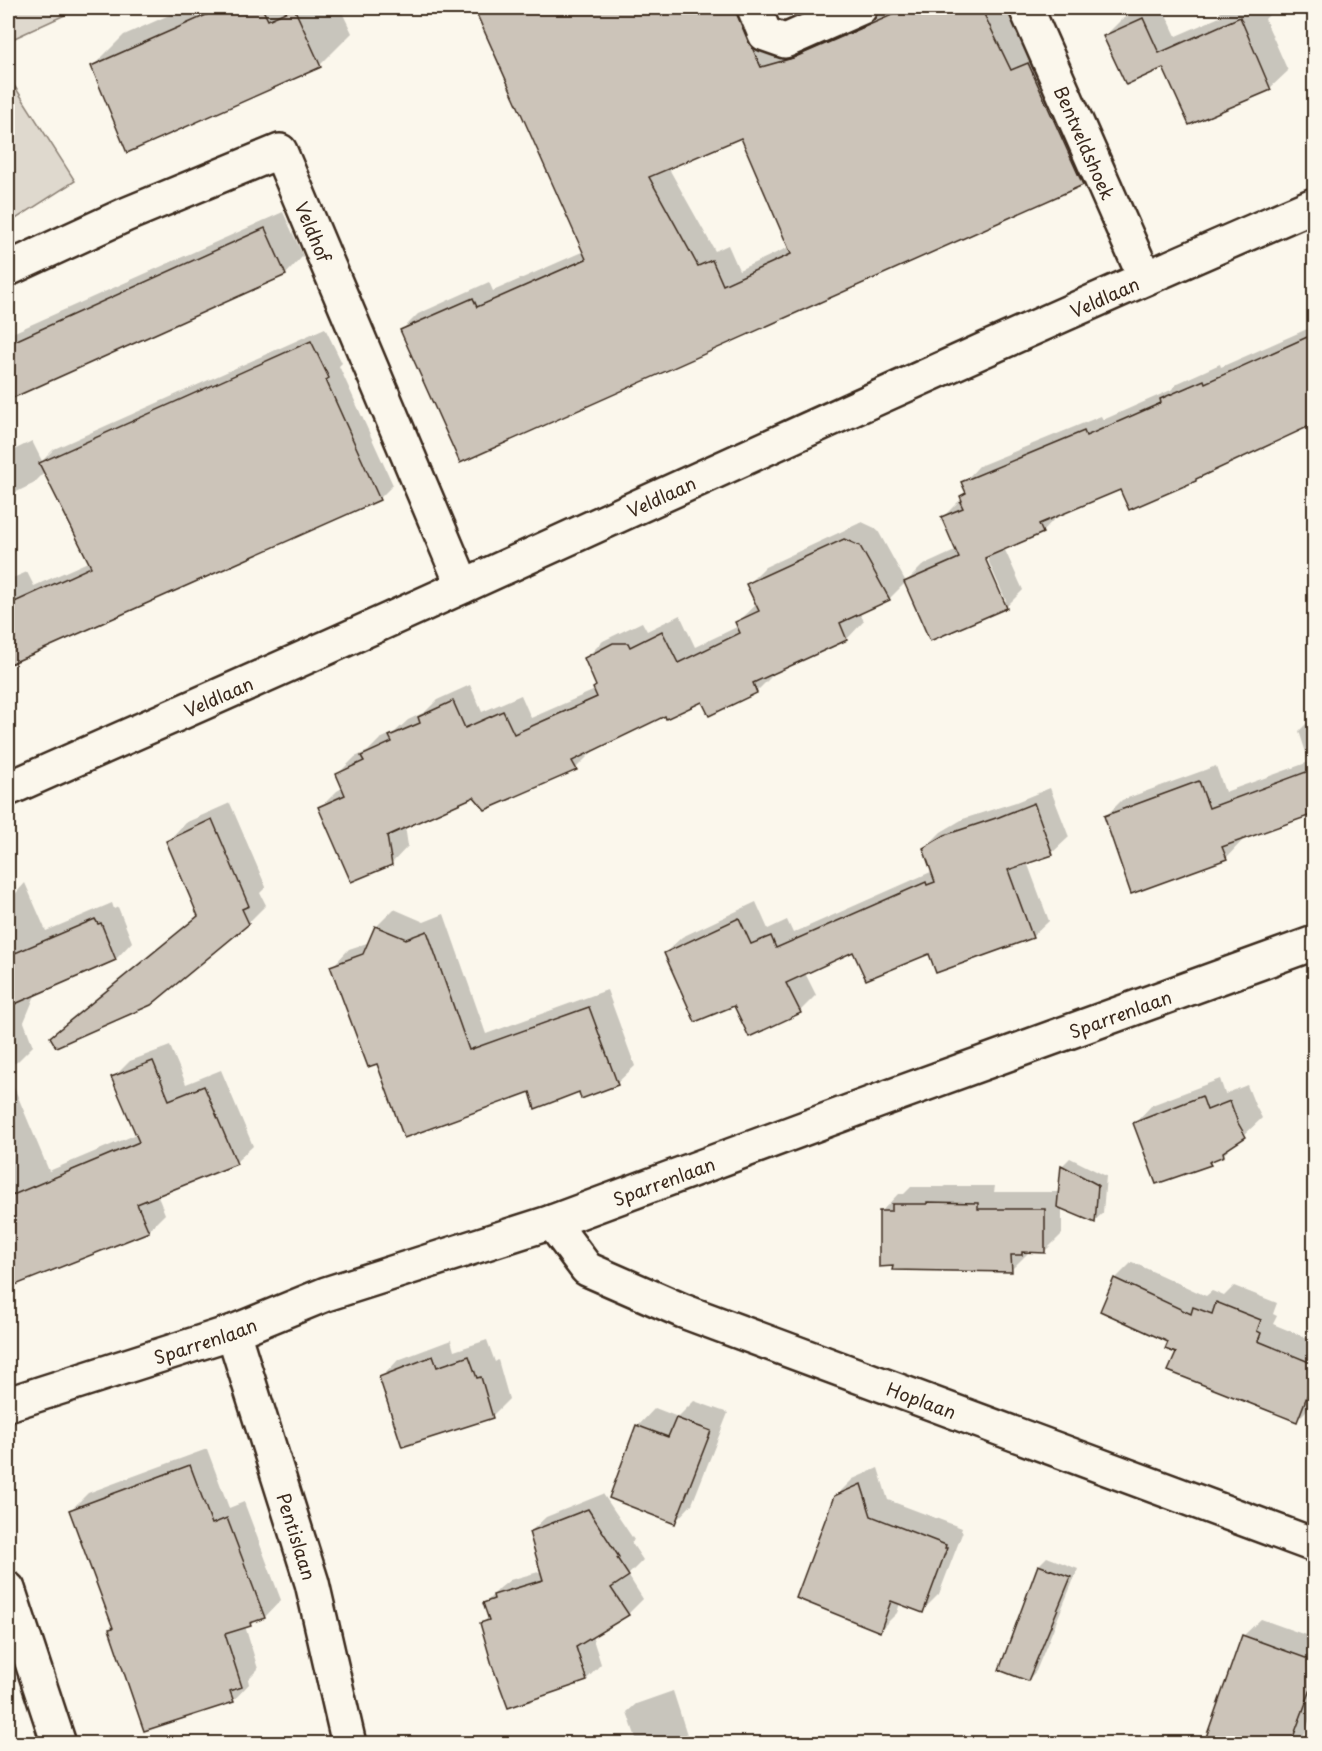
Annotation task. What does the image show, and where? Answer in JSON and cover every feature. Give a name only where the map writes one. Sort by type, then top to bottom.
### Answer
[{"type":"street","points":[[754,8],[765,34],[785,41],[860,8]]},
{"type":"street","name":"Bentveldshoek","points":[[1026,8],[1145,278]]},
{"type":"street","name":"Veldhof","points":[[8,269],[125,215],[280,150],[463,586]]},
{"type":"street","name":"Veldlaan","points":[[8,789],[1145,278],[1314,205]]},
{"type":"street","name":"Sparrenlaan","points":[[8,1404],[233,1332],[326,1294],[552,1222],[1314,943]]},
{"type":"street","name":"Hoplaan","points":[[552,1222],[587,1269],[682,1311],[1314,1545]]},
{"type":"street","name":"Pentislaan","points":[[233,1332],[312,1583],[349,1743]]},
{"type":"street","points":[[8,1589],[59,1743]]},
{"type":"shaded area","points":[[8,8],[80,8],[8,41]]},
{"type":"shaded area","points":[[8,76],[75,181],[8,224]]},
{"type":"building","points":[[222,8],[262,8],[268,20],[294,8],[321,67],[127,153],[91,66]]},
{"type":"building","points":[[474,8],[734,8],[761,67],[793,58],[908,8],[981,8],[1011,70],[1028,63],[1083,185],[460,463],[400,330],[473,298],[477,307],[586,259]],"holes":[[[741,138],[791,254],[723,285],[712,260],[698,266],[649,177]]]},
{"type":"building","points":[[1240,17],[1271,90],[1189,125],[1163,68],[1126,85],[1103,36],[1143,18],[1159,53]]},
{"type":"building","points":[[265,228],[286,275],[8,400],[8,344]]},
{"type":"building","points":[[1314,334],[1314,424],[1196,479],[1196,481],[1129,510],[1120,490],[1039,524],[1043,533],[985,558],[1007,608],[930,641],[904,582],[959,558],[941,517],[963,508],[960,496],[966,493],[961,482],[1084,431],[1086,436],[1161,403],[1160,399],[1204,380],[1205,383]]},
{"type":"building","points":[[311,341],[380,500],[8,665],[8,605],[91,567],[39,463]]},
{"type":"building","points":[[844,539],[860,546],[890,600],[840,623],[847,640],[753,683],[757,693],[709,716],[702,702],[666,719],[665,716],[572,761],[577,770],[485,810],[474,797],[387,836],[392,865],[351,882],[318,807],[345,795],[336,774],[364,761],[361,756],[392,742],[389,736],[420,723],[418,717],[453,701],[465,728],[503,711],[514,734],[597,697],[593,688],[596,686],[584,658],[613,643],[628,643],[630,647],[662,631],[678,663],[740,633],[735,622],[759,611],[746,584]]},
{"type":"building","points":[[1314,769],[1314,814],[1222,847],[1227,859],[1131,894],[1104,816],[1199,781],[1209,808]]},
{"type":"building","points":[[1034,803],[1053,855],[1008,870],[1033,938],[936,973],[929,954],[866,980],[853,952],[786,983],[801,1013],[749,1037],[734,1006],[695,1022],[664,953],[739,918],[751,944],[771,936],[776,948],[926,882],[927,885],[935,882],[923,848],[945,835]]},
{"type":"building","points":[[212,819],[249,906],[242,909],[249,924],[151,1005],[56,1047],[50,1037],[198,916],[166,841]]},
{"type":"building","points":[[95,919],[98,924],[101,923],[116,960],[8,1007],[8,956]]},
{"type":"building","points":[[375,926],[406,939],[427,931],[469,1050],[589,1007],[618,1085],[581,1099],[579,1092],[535,1109],[530,1092],[404,1138],[377,1064],[368,1067],[330,966],[363,954]]},
{"type":"building","points":[[153,1061],[169,1100],[204,1086],[237,1164],[137,1204],[149,1232],[8,1288],[8,1197],[139,1142],[111,1077]]},
{"type":"building","points":[[1202,1096],[1207,1110],[1230,1101],[1246,1137],[1223,1152],[1224,1156],[1209,1162],[1211,1165],[1156,1184],[1133,1123]]},
{"type":"building","points":[[1061,1165],[1098,1185],[1095,1223],[1057,1207]]},
{"type":"building","points":[[927,1202],[978,1203],[978,1209],[1045,1209],[1045,1253],[1022,1252],[1022,1255],[1011,1255],[1012,1272],[892,1270],[893,1266],[879,1267],[879,1211],[892,1211],[892,1204],[927,1204]]},
{"type":"building","points":[[1114,1278],[1191,1314],[1193,1307],[1212,1314],[1216,1302],[1261,1320],[1257,1331],[1261,1333],[1258,1341],[1314,1364],[1314,1378],[1297,1422],[1168,1371],[1176,1353],[1165,1349],[1168,1342],[1100,1311]]},
{"type":"building","points":[[433,1356],[437,1367],[469,1356],[477,1378],[481,1377],[493,1418],[402,1447],[379,1377]]},
{"type":"building","points":[[676,1418],[711,1431],[675,1524],[609,1498],[636,1425],[668,1437]]},
{"type":"building","points":[[190,1465],[212,1524],[227,1518],[265,1618],[250,1623],[251,1626],[225,1634],[242,1687],[230,1691],[234,1702],[144,1731],[109,1629],[113,1628],[69,1510]]},
{"type":"building","points":[[861,1484],[871,1516],[946,1545],[945,1548],[947,1548],[923,1613],[891,1601],[880,1632],[796,1598],[834,1496]]},
{"type":"building","points":[[588,1509],[629,1576],[611,1588],[629,1615],[576,1647],[587,1681],[508,1708],[480,1623],[489,1620],[483,1603],[494,1599],[493,1595],[543,1580],[529,1532]]},
{"type":"building","points":[[1038,1565],[1071,1577],[1028,1681],[999,1670]]},
{"type":"building","points":[[1242,1635],[1314,1661],[1314,1681],[1291,1743],[1204,1743]]}]
